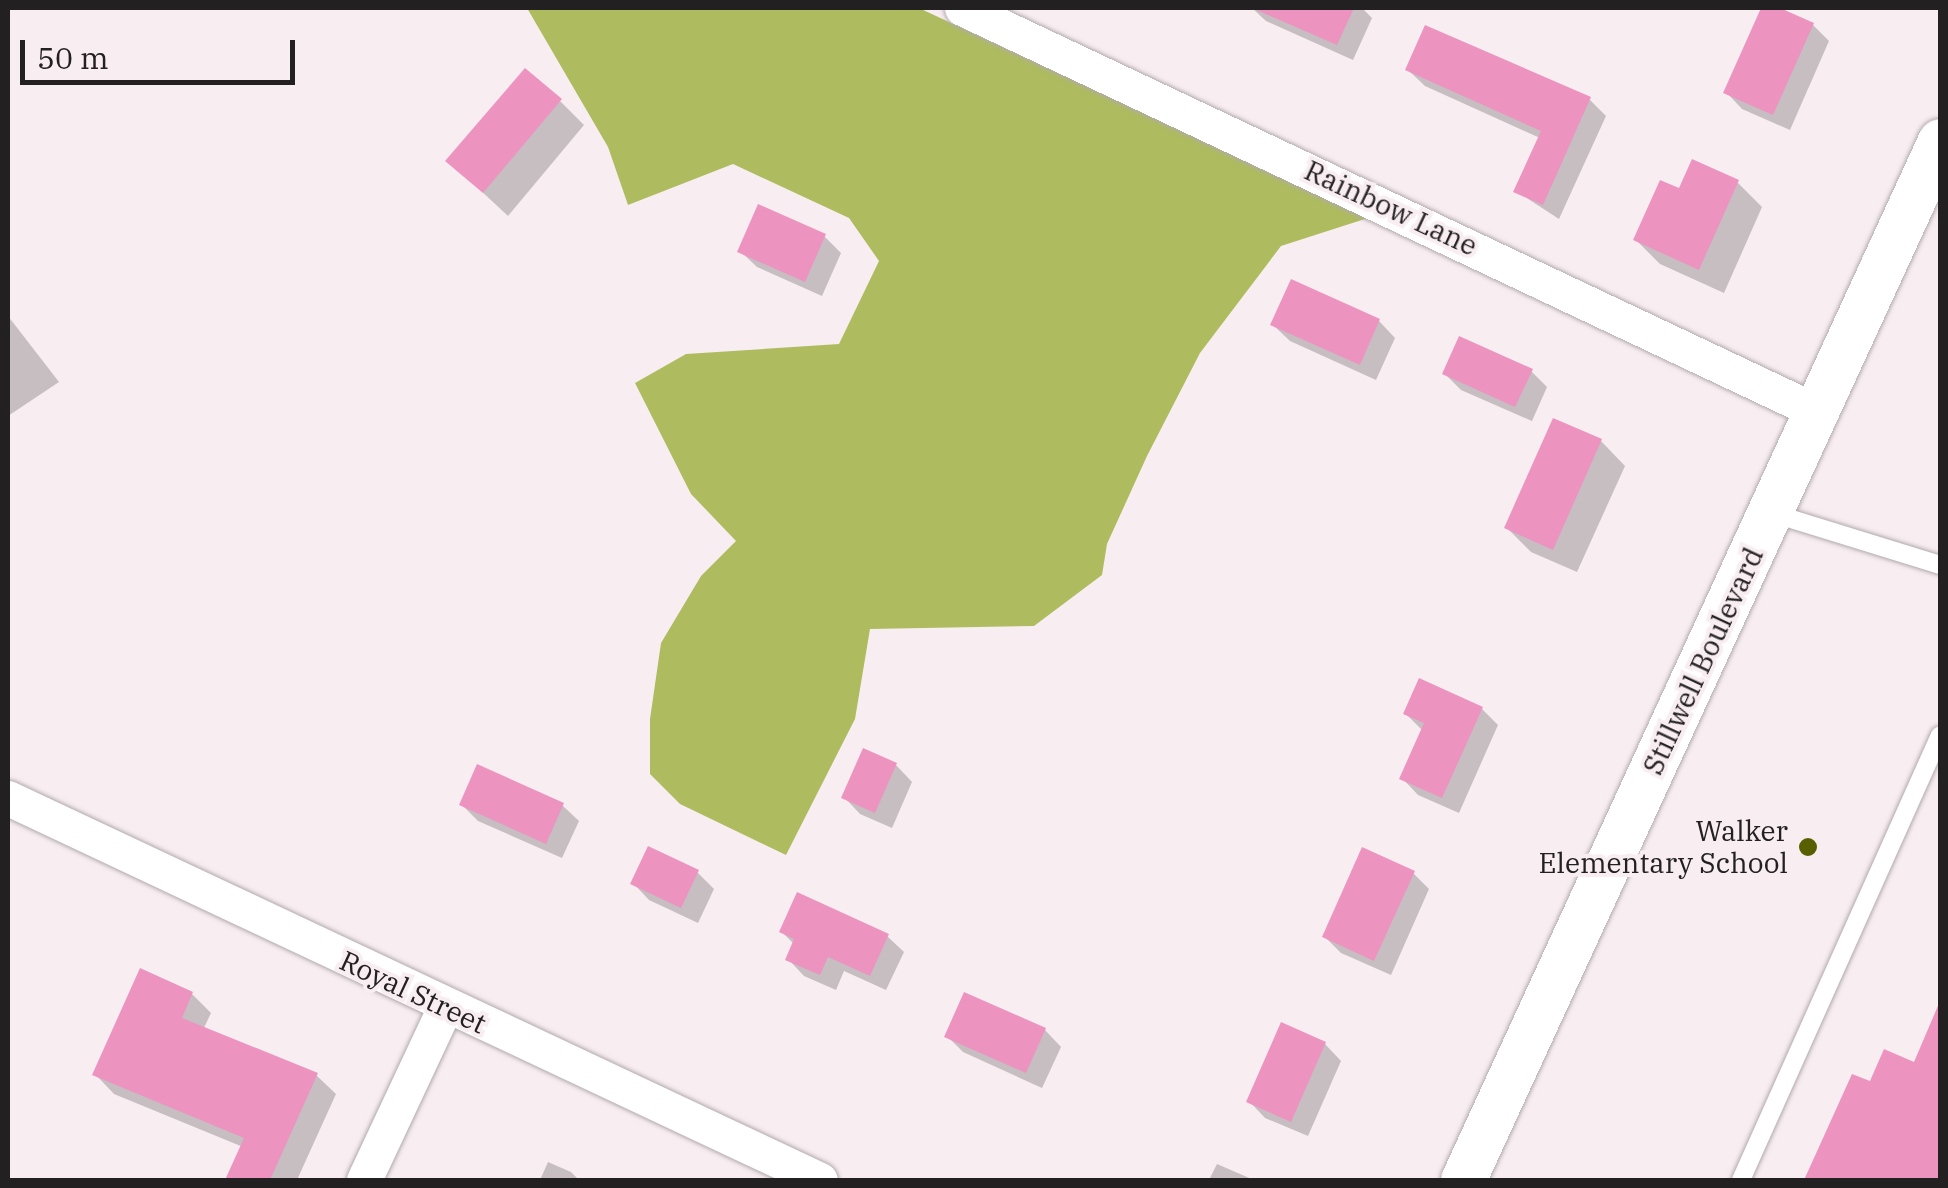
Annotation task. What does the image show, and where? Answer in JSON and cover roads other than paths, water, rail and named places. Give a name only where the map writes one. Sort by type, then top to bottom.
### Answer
[{"type":"street","name":"Rainbow Lane","points":[[962,8],[1818,412]]},
{"type":"street","name":"Stillwell Boulevard","points":[[1463,1180],[1940,141]]},
{"type":"street","name":"Royal Street","points":[[8,798],[445,1008],[820,1180]]},
{"type":"street","points":[[364,1180],[445,1008]]},
{"type":"lane","points":[[1772,513],[1940,565]]},
{"type":"lane","points":[[1741,1180],[1940,735]]},
{"type":"place","name":"Walker Elementary School","points":[[1808,847]]}]
